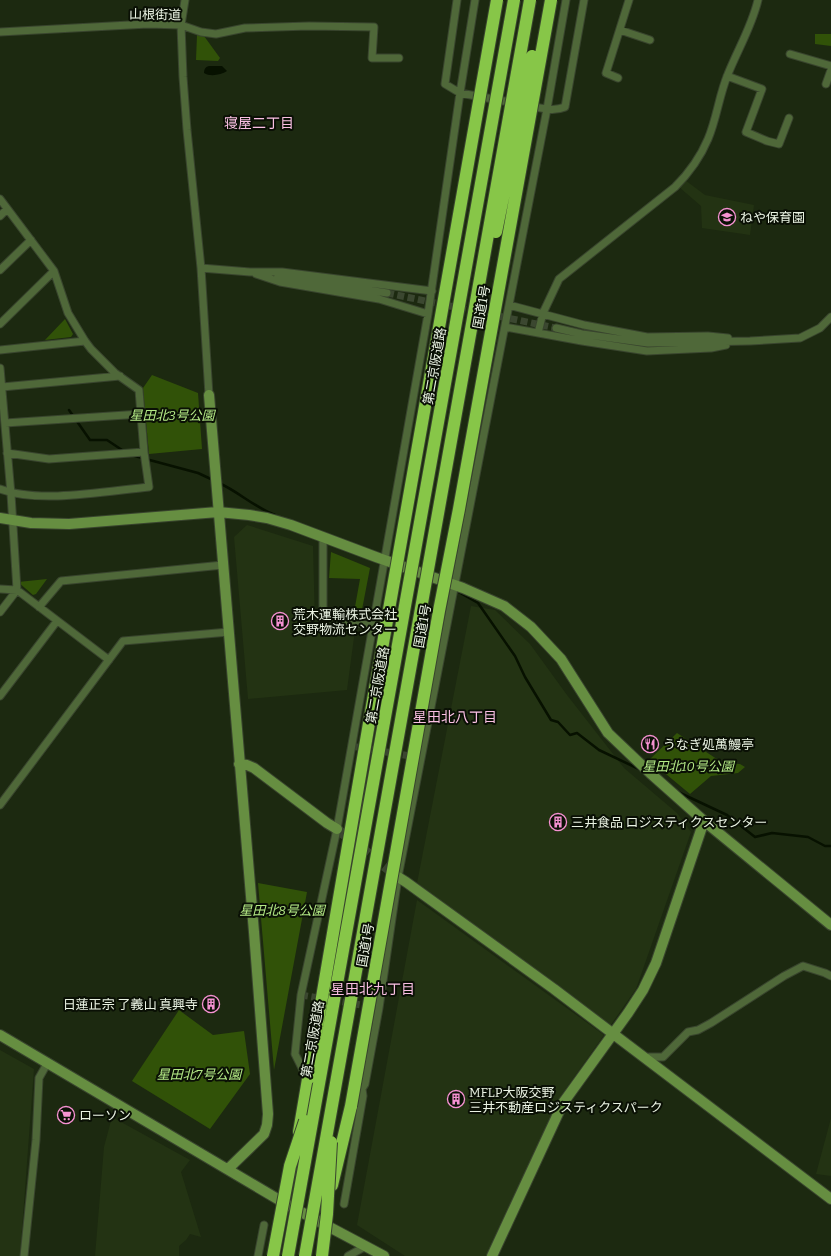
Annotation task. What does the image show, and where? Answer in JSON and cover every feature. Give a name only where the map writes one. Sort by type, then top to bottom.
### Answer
[{"type":"highway","points":[[273,1256],[313,1081],[371,709],[497,0]]},
{"type":"highway","points":[[455,328],[462,229],[505,0]]},
{"type":"highway","name":"第二京阪道路","points":[[288,1256],[313,1081],[455,328],[514,0]]},
{"type":"highway","points":[[305,1256],[530,0]]},
{"type":"highway","points":[[471,329],[501,213],[543,0]]},
{"type":"highway","name":"国道1号","points":[[316,1256],[322,1224],[351,1106],[439,612],[551,0]]},
{"type":"highway","points":[[273,1256],[290,1166],[313,1081]]},
{"type":"highway","points":[[322,1256],[327,1214],[335,1084]]},
{"type":"street","points":[[185,0],[181,25],[187,130],[201,268],[218,512],[254,932],[267,1125],[264,1134],[228,1169]]},
{"type":"street","points":[[457,0],[445,84],[460,93],[558,110],[565,106],[584,0]]},
{"type":"street","points":[[313,1081],[294,1054],[301,995],[337,829],[372,626],[410,420],[432,291],[460,93],[476,0]]},
{"type":"street","points":[[351,1106],[365,1084],[379,1008],[398,878],[547,109],[566,0]]},
{"type":"street","points":[[618,78],[606,73],[629,0]]},
{"type":"street","points":[[538,333],[543,313],[559,279],[675,187],[688,174],[695,164],[708,139],[727,76],[754,14],[758,0]]},
{"type":"street","name":"山根街道","points":[[0,32],[148,24],[181,25],[200,32],[216,34],[245,28],[374,26],[372,58],[399,58]]},
{"type":"street","points":[[620,30],[650,40]]},
{"type":"street","points":[[790,54],[831,66]]},
{"type":"street","points":[[826,84],[831,70]]},
{"type":"street","points":[[727,76],[762,89],[746,132],[767,141],[779,144],[789,118]]},
{"type":"street","points":[[0,199],[54,271],[68,313],[85,341],[91,349],[120,376],[139,390],[144,452],[149,487],[55,496],[11,494],[0,489]]},
{"type":"street","points":[[0,216],[7,209]]},
{"type":"street","points":[[0,270],[31,240]]},
{"type":"street","points":[[201,268],[250,272],[387,294]]},
{"type":"street","points":[[0,324],[54,271]]},
{"type":"street","points":[[250,272],[282,272],[432,291]]},
{"type":"street","points":[[250,272],[280,282],[379,299],[428,314]]},
{"type":"street","points":[[509,306],[543,313],[584,325],[647,337],[708,336],[750,341]]},
{"type":"street","points":[[556,328],[582,334],[648,343],[750,341],[800,338],[820,328],[831,317]]},
{"type":"street","points":[[505,327],[647,352],[711,348],[750,341]]},
{"type":"street","points":[[0,350],[85,341]]},
{"type":"street","points":[[0,369],[2,410],[5,423],[3,437],[7,453],[11,494],[17,590],[0,612]]},
{"type":"street","points":[[2,387],[120,376]]},
{"type":"street","points":[[5,423],[141,414]]},
{"type":"street","points":[[410,420],[415,443],[411,489]]},
{"type":"street","points":[[7,453],[49,459],[144,452]]},
{"type":"street","points":[[0,518],[31,523],[69,524],[218,512],[267,518],[454,585],[504,606],[531,627],[561,659],[608,733],[650,773],[704,820],[831,925]]},
{"type":"street","points":[[323,537],[323,616],[372,626]]},
{"type":"street","points":[[39,607],[61,581],[223,565]]},
{"type":"street","points":[[0,588],[17,590],[109,660]]},
{"type":"street","points":[[0,696],[57,620]]},
{"type":"street","points":[[0,805],[123,641],[229,632]]},
{"type":"street","points":[[369,645],[385,636]]},
{"type":"street","points":[[239,764],[247,764],[254,768],[337,829]]},
{"type":"street","points":[[492,1256],[563,1103],[643,990],[656,963],[704,820]]},
{"type":"street","points":[[398,878],[406,882],[541,980],[831,1199]]},
{"type":"street","points":[[646,1060],[649,1056],[663,1057],[688,1032],[698,1030],[711,1023],[784,976],[803,966],[825,972],[831,976]]},
{"type":"street","points":[[0,1035],[286,1204],[384,1256]]},
{"type":"street","points":[[24,1256],[36,1140],[39,1078],[48,1062]]},
{"type":"street","points":[[344,1204],[363,1096],[362,1089]]},
{"type":"street","points":[[258,1256],[264,1225]]},
{"type":"street","points":[[348,1256],[366,1246]]},
{"type":"shaded area","points":[[209,66],[222,66],[227,71],[222,74],[209,75],[204,73]]},
{"type":"shaded area","name":"ねや保育園","points":[[685,180],[705,195],[754,205],[750,235],[702,228],[701,206],[679,187]]},
{"type":"shaded area","points":[[247,525],[313,546],[315,625],[355,630],[347,690],[248,699],[234,537]]},
{"type":"shaded area","points":[[471,606],[495,610],[530,644],[567,695],[624,768],[677,813],[691,832],[636,989],[610,1026],[417,883]]},
{"type":"shaded area","name":"MFLP大阪交野 三井不動産ロジスティクスパーク","points":[[417,900],[604,1035],[560,1097],[488,1256],[405,1256],[357,1225]]},
{"type":"shaded area","points":[[0,1050],[34,1069],[20,1256],[0,1256]]},
{"type":"shaded area","points":[[112,1117],[190,1160],[181,1172],[201,1237],[190,1234],[179,1246],[179,1256],[95,1256],[104,1147]]},
{"type":"shaded area","points":[[831,1118],[831,1176],[816,1174]]},
{"type":"green space","points":[[815,34],[831,34],[831,46],[815,44]]},
{"type":"green space","points":[[197,35],[204,36],[220,58],[218,61],[196,60]]},
{"type":"green space","points":[[65,319],[73,334],[71,337],[45,340]]},
{"type":"green space","name":"星田北3号公園","points":[[152,375],[198,393],[202,449],[149,454],[143,388]]},
{"type":"green space","points":[[331,552],[370,568],[360,620],[353,618],[360,579],[329,578]]},
{"type":"green space","points":[[47,579],[36,594],[33,595],[18,582]]},
{"type":"green space","name":"星田北10号公園","points":[[677,733],[723,763],[740,764],[745,767],[738,773],[711,776],[690,794],[649,760]]},
{"type":"green space","name":"星田北8号公園","points":[[258,883],[307,892],[274,1070]]},
{"type":"green space","name":"星田北7号公園","points":[[179,1010],[213,1035],[244,1031],[250,1074],[210,1129],[132,1081]]},
{"type":"waterway","points":[[69,410],[90,440],[107,440],[125,452]]},
{"type":"waterway","points":[[131,455],[198,473],[213,480]]},
{"type":"waterway","points":[[219,483],[260,508],[275,515]]},
{"type":"waterway","points":[[455,590],[478,603],[515,656],[525,677],[551,720],[558,722],[570,735],[577,733],[599,750],[641,770]]},
{"type":"waterway","points":[[678,792],[727,815],[755,837],[772,833],[808,837],[825,846],[831,846]]},
{"type":"tunnel","points":[[387,293],[556,328]]},
{"type":"tunnel","points":[[351,746],[416,757]]},
{"type":"tunnel","points":[[337,829],[397,876]]},
{"type":"tunnel","points":[[301,995],[379,1008]]},
{"type":"place","name":"ねや保育園","points":[[727,217]]},
{"type":"place","name":"荒木運輸株式会社 交野物流センター","points":[[280,621]]},
{"type":"place","name":"うなぎ処萬鰻亭","points":[[650,744]]},
{"type":"place","name":"三井食品 ロジスティクスセンター","points":[[558,822]]},
{"type":"place","name":"日蓮正宗 了義山 真興寺","points":[[211,1004]]},
{"type":"place","name":"MFLP大阪交野 三井不動産ロジスティクスパーク","points":[[456,1099]]},
{"type":"place","name":"ローソン","points":[[66,1115]]},
{"type":"district","name":"寝屋二丁目","points":[[259,123]]},
{"type":"district","name":"星田北八丁目","points":[[455,717]]},
{"type":"district","name":"星田北九丁目","points":[[373,989]]}]
